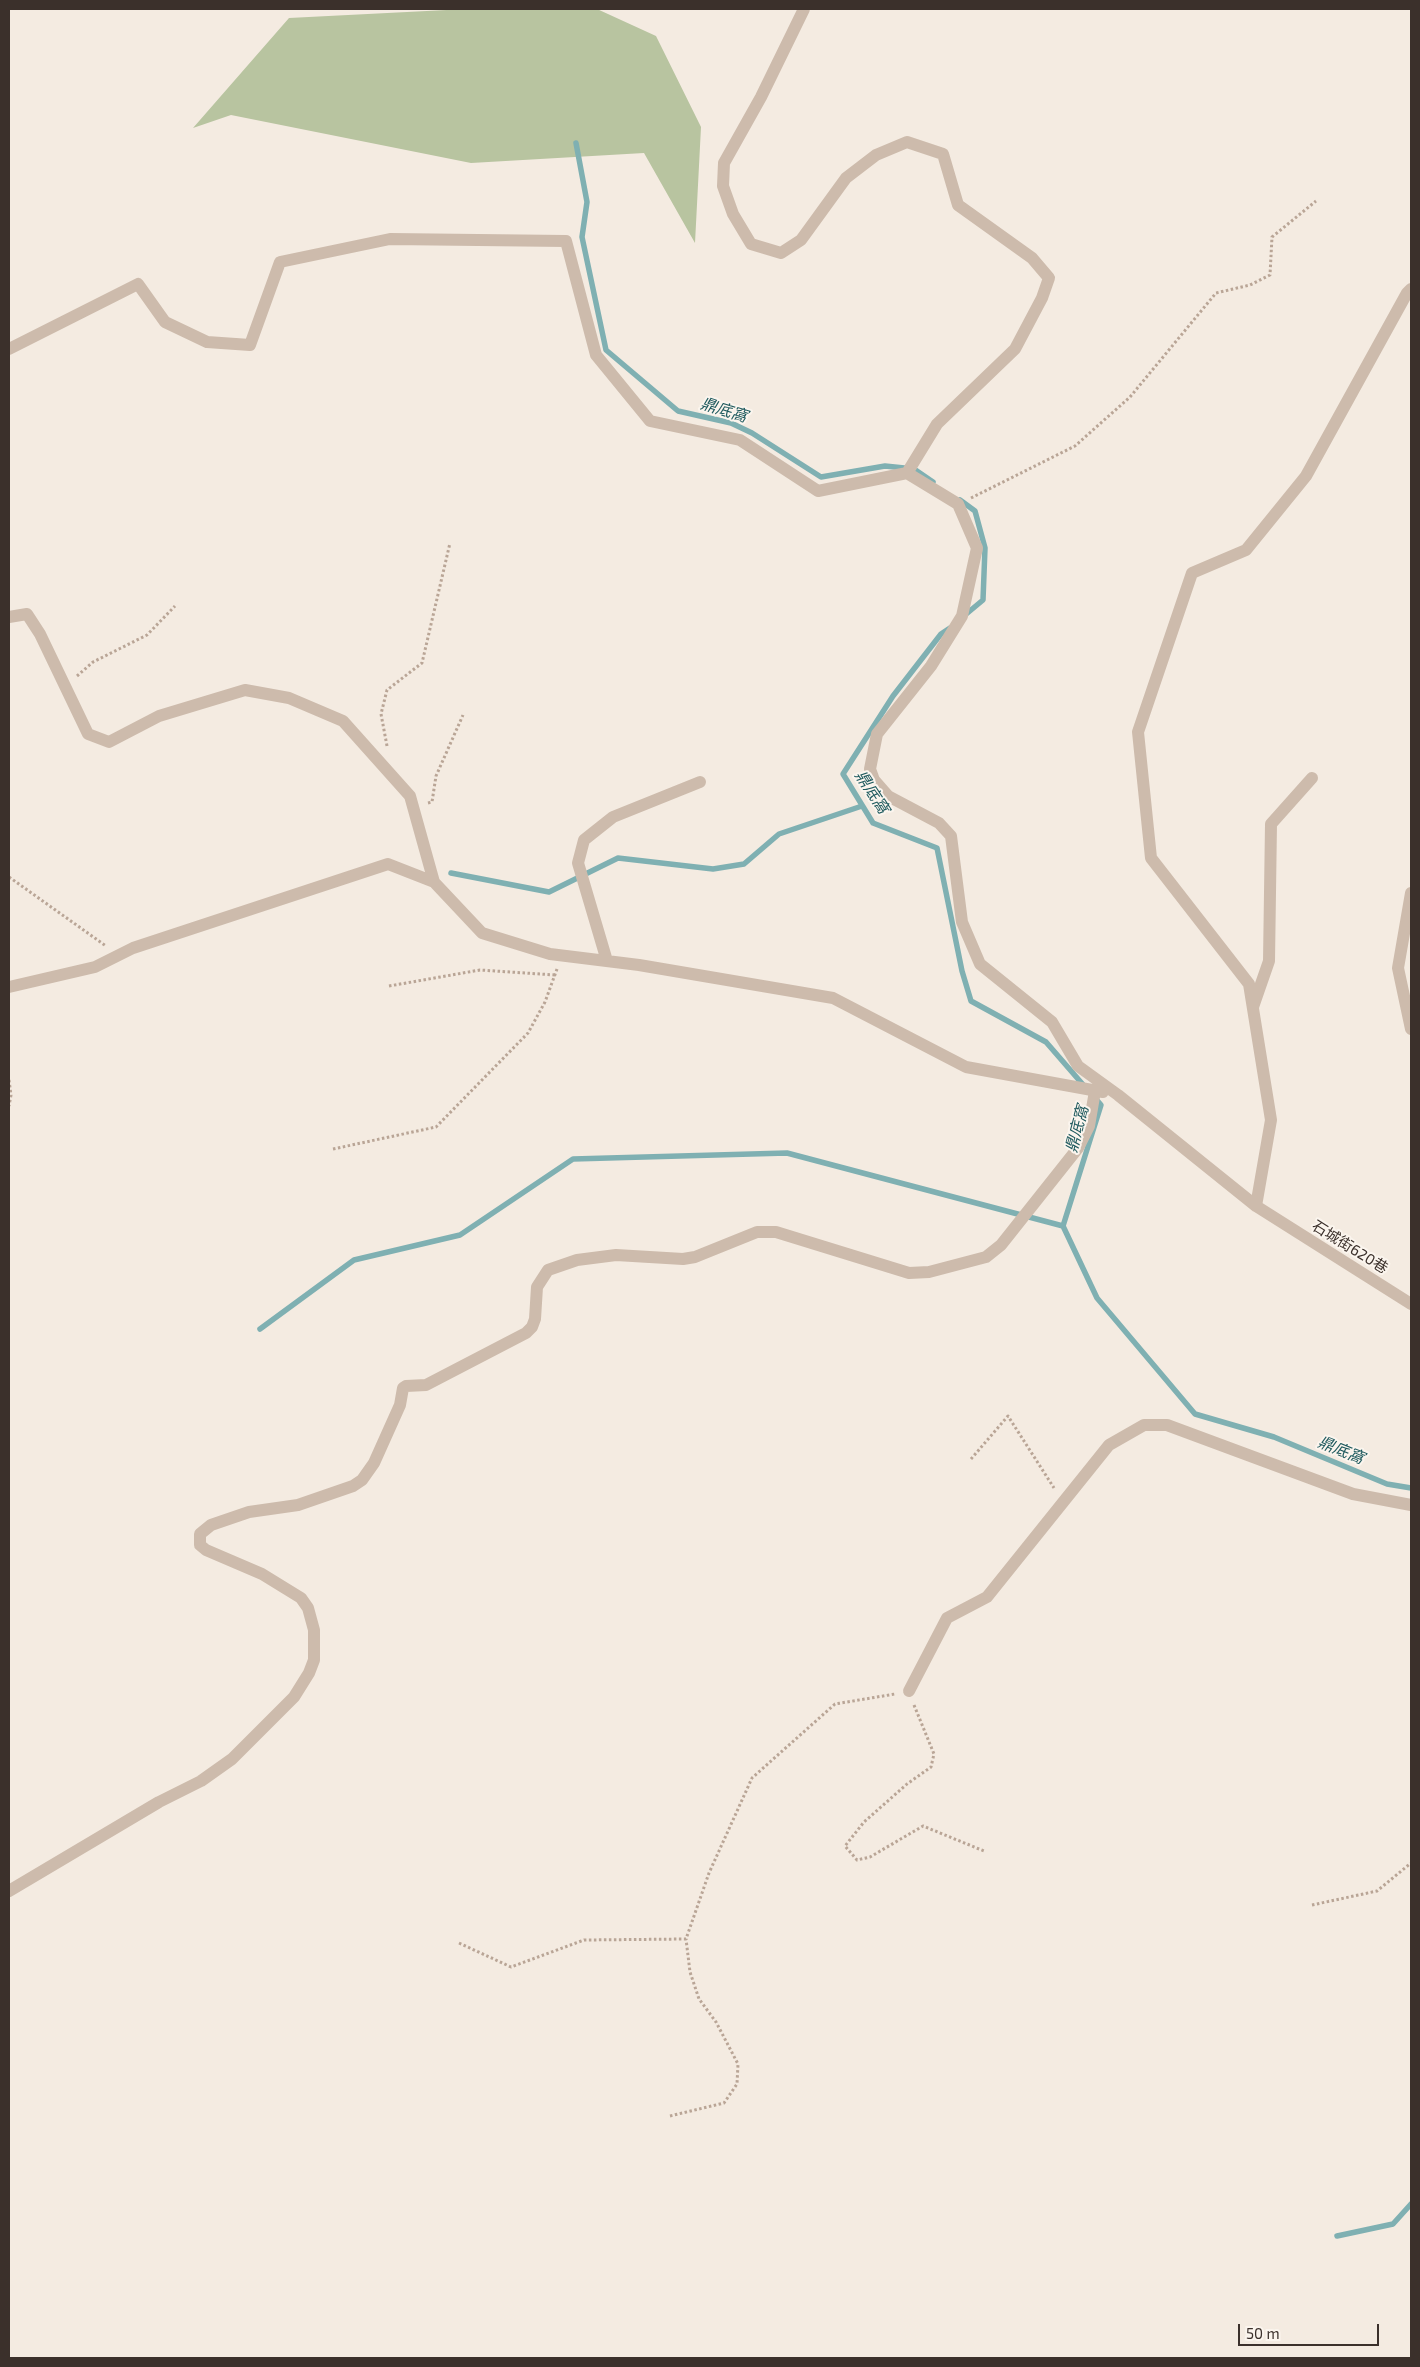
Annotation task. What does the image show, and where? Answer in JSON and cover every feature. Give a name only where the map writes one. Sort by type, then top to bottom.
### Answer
[{"type":"street","points":[[804,9],[761,97],[724,163],[723,186],[733,214],[751,244],[781,253],[801,240],[846,178],[876,155],[907,142],[943,154],[958,205],[1032,258],[1048,278],[1042,298],[1015,349],[937,424],[906,473]]},
{"type":"street","points":[[9,349],[138,284],[164,322],[207,342],[250,345],[280,262],[390,239],[566,241],[596,355],[650,421],[740,440],[818,491],[906,473],[958,504]]},
{"type":"street","points":[[1256,1206],[1270,1120],[1249,984],[1151,858],[1138,732],[1192,573],[1246,550],[1306,476],[1407,293],[1411,289]]},
{"type":"street","name":"石城街620巷","points":[[958,504],[977,548],[962,616],[931,666],[877,734],[870,769],[874,780],[888,796],[939,823],[951,836],[962,922],[980,964],[1052,1022],[1078,1066],[1118,1095],[1256,1206],[1411,1304]]},
{"type":"street","points":[[9,617],[28,614],[88,734],[109,742],[159,716],[245,690],[289,698],[343,721],[410,796],[434,882]]},
{"type":"street","points":[[1253,1010],[1269,961],[1271,824],[1312,778]]},
{"type":"street","points":[[607,961],[578,863],[584,840],[614,817],[700,782]]},
{"type":"street","points":[[9,987],[95,967],[133,948],[388,864],[434,882],[482,933],[559,955],[607,961],[833,998],[966,1067],[1118,1095]]},
{"type":"street","points":[[1411,893],[1398,968],[1411,1029]]},
{"type":"street","points":[[9,1891],[159,1802],[201,1781],[232,1759],[294,1697],[309,1673],[314,1660],[314,1630],[308,1608],[301,1598],[262,1574],[206,1550],[200,1545],[200,1534],[211,1525],[249,1512],[298,1505],[353,1486],[362,1480],[374,1463],[382,1446],[400,1405],[403,1388],[406,1386],[426,1385],[526,1333],[532,1327],[535,1319],[537,1287],[548,1270],[571,1261],[616,1255],[683,1259],[695,1257],[757,1232],[776,1232],[909,1272],[929,1272],[986,1257],[1001,1244],[1078,1148],[1089,1126],[1095,1091]]},
{"type":"street","points":[[909,1691],[947,1618],[987,1597],[1109,1445],[1144,1426],[1167,1425],[1353,1494],[1411,1505]]},
{"type":"path","points":[[958,504],[1075,446],[1130,397],[1216,293],[1250,285],[1270,275],[1272,237],[1316,202]]},
{"type":"path","points":[[388,750],[381,714],[387,690],[422,663],[450,544]]},
{"type":"path","points":[[65,686],[93,662],[147,634],[174,606]]},
{"type":"path","points":[[414,810],[432,802],[436,776],[463,715]]},
{"type":"path","points":[[9,877],[119,955]]},
{"type":"path","points":[[333,1149],[436,1127],[528,1033],[545,1002],[555,975],[559,955]]},
{"type":"path","points":[[389,986],[480,970],[555,975]]},
{"type":"path","points":[[9,1080],[11,1095],[9,1106]]},
{"type":"path","points":[[971,1459],[1008,1416],[1063,1502]]},
{"type":"path","points":[[670,2116],[724,2103],[737,2084],[738,2064],[716,2022],[699,2000],[690,1972],[686,1939],[708,1873],[752,1778],[834,1704],[909,1691],[934,1754],[931,1767],[907,1784],[864,1822],[845,1846],[857,1860],[870,1857],[923,1826],[984,1851]]},
{"type":"path","points":[[1312,1905],[1377,1891],[1411,1863]]},
{"type":"path","points":[[459,1943],[511,1967],[584,1940],[686,1939]]},
{"type":"green space","points":[[466,9],[597,9],[656,36],[701,127],[695,243],[644,153],[471,163],[231,115],[193,128],[289,18]]},
{"type":"waterway","name":"鼎底窩","points":[[576,143],[587,202],[582,237],[606,350],[678,411],[731,423],[752,433],[821,477],[885,466],[914,469],[933,482]]},
{"type":"waterway","name":"鼎底窩","points":[[960,500],[975,511],[985,548],[983,600],[965,615]]},
{"type":"waterway","name":"鼎底窩","points":[[950,628],[941,634],[893,696],[843,774],[873,823],[937,848],[962,971],[971,1001],[1046,1042],[1085,1087]]},
{"type":"waterway","points":[[451,873],[549,892],[618,858],[713,869],[744,864],[779,834],[862,806]]},
{"type":"waterway","name":"鼎底窩","points":[[1095,1098],[1101,1105],[1063,1226],[1097,1298],[1195,1414],[1274,1437],[1387,1484],[1411,1488]]},
{"type":"waterway","points":[[260,1329],[354,1260],[460,1235],[573,1159],[787,1153],[1063,1226]]},
{"type":"waterway","points":[[1337,2236],[1393,2224],[1411,2204]]}]
